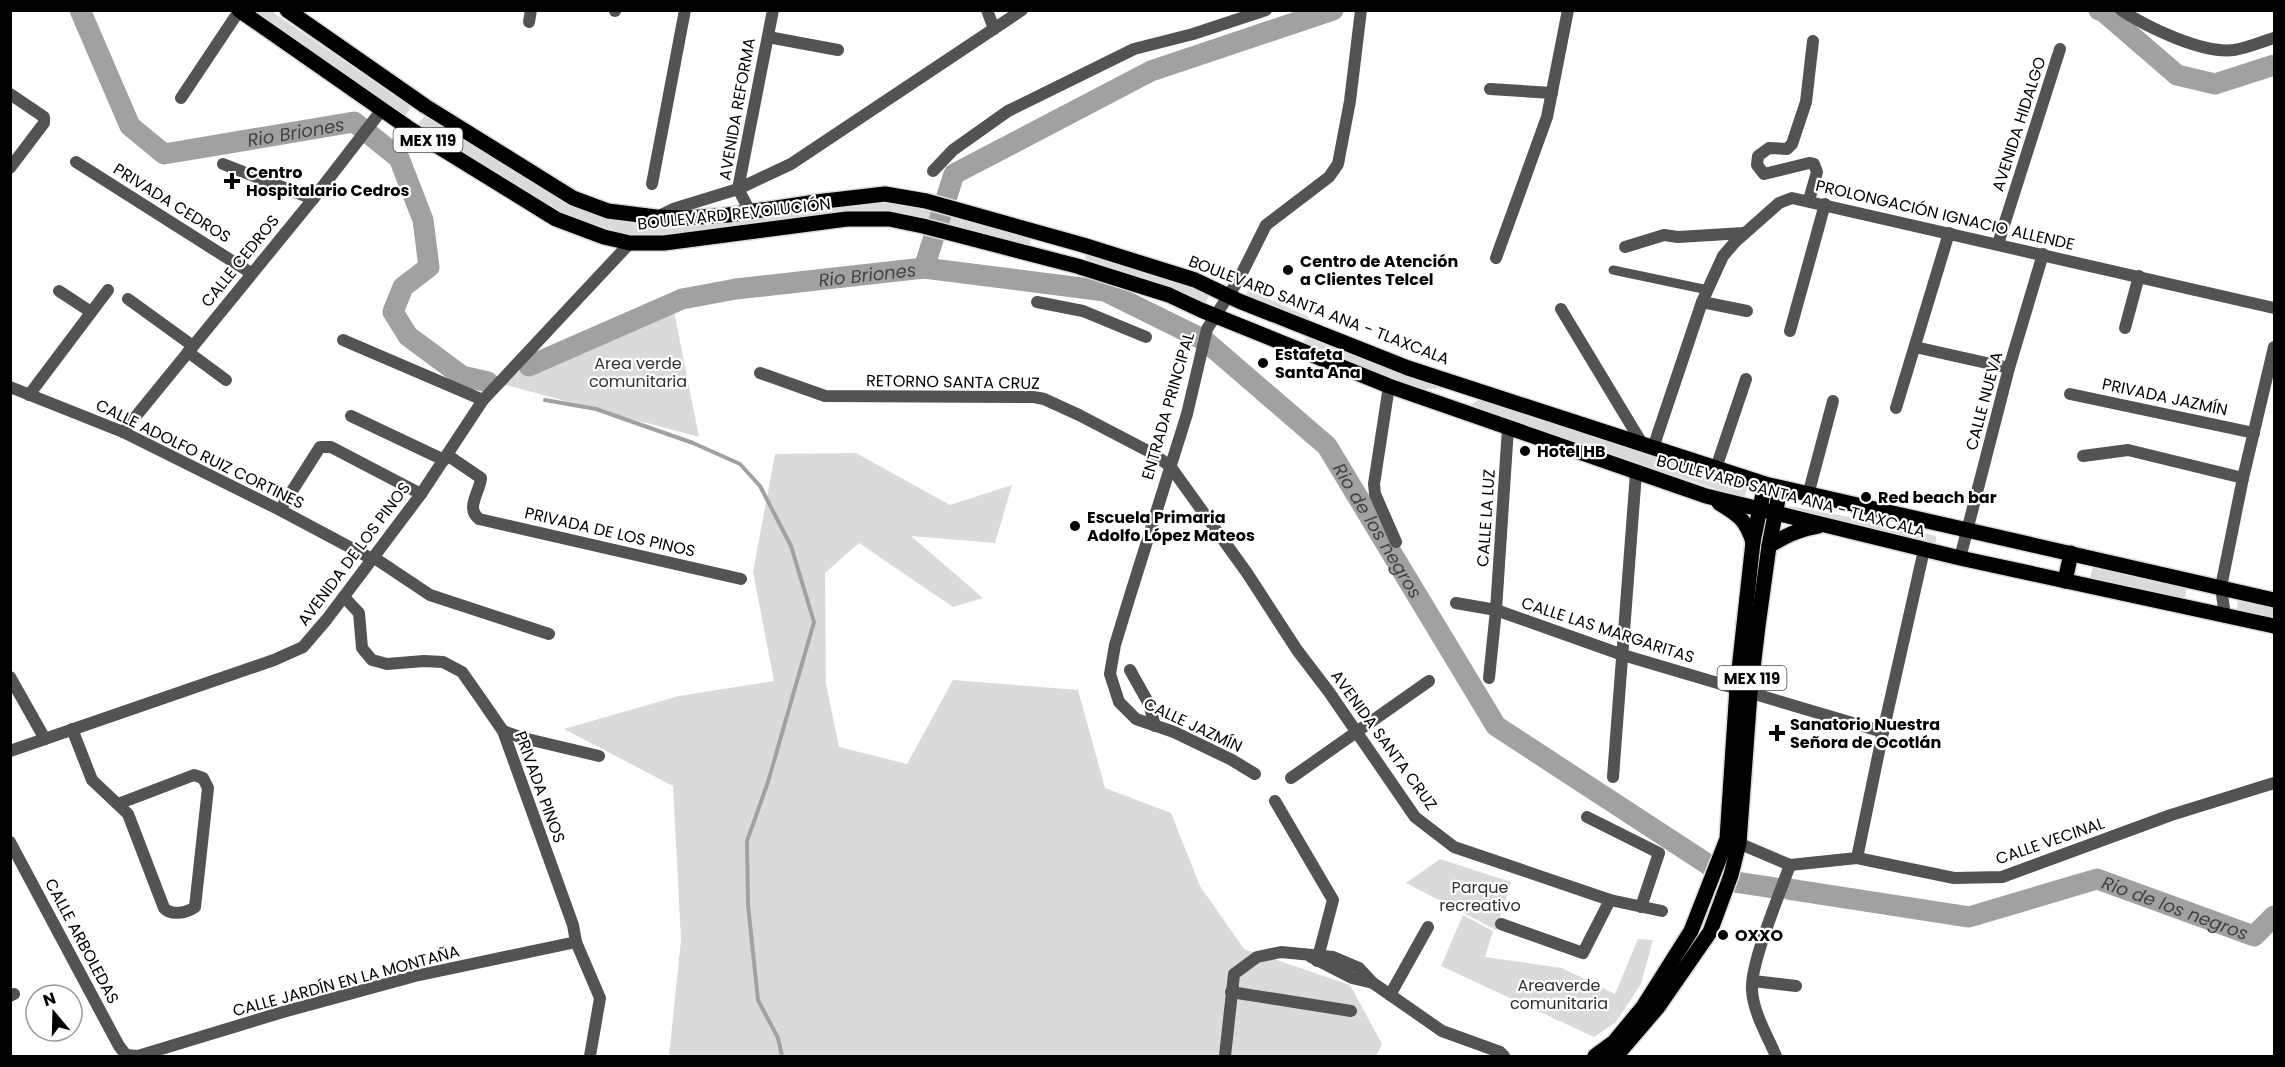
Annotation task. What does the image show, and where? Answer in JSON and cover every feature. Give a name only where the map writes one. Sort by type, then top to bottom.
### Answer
[{"type":"main road","name":"BOULEVARD REVOLUCIÓN","points":[[239,10],[381,111],[556,219],[604,237],[630,243],[664,243],[847,219],[870,218],[902,222]]},
{"type":"main road","name":"BOULEVARD REVOLUCIÓN","points":[[287,10],[425,106],[573,198],[608,211],[656,217],[707,217],[860,196],[885,194],[908,197]]},
{"type":"main road","points":[[410,129],[425,106]]},
{"type":"main road","name":"BOULEVARD SANTA ANA - TLAXCALA","points":[[908,197],[1083,245],[1195,280],[1227,296],[1408,368],[1772,486],[2274,600]]},
{"type":"main road","name":"BOULEVARD SANTA ANA - TLAXCALA","points":[[902,222],[1077,266],[1169,295],[1389,386],[1706,496],[1924,550],[2274,626]]},
{"type":"main road","points":[[1029,253],[1034,231]]},
{"type":"main road","points":[[1077,266],[1083,245]]},
{"type":"main road","points":[[1413,393],[1423,392],[1457,399],[1464,393],[1462,384]]},
{"type":"main road","name":"MEX 119","points":[[1616,1056],[1658,1007],[1710,932],[1734,867],[1733,841],[1744,691],[1761,544],[1772,486]]},
{"type":"main road","points":[[1706,496],[1739,516],[1761,544],[1803,529],[1822,525]]},
{"type":"main road","points":[[2065,581],[2071,553]]},
{"type":"main road","name":"MEX 119","points":[[1594,1056],[1614,1042],[1643,1007],[1691,931],[1719,860],[1733,841]]},
{"type":"street","points":[[181,99],[239,10]]},
{"type":"street","points":[[652,184],[685,10]]},
{"type":"street","name":"AVENIDA REFORMA","points":[[750,212],[738,189],[773,10]]},
{"type":"street","points":[[987,10],[994,29]]},
{"type":"street","points":[[656,217],[673,209],[738,189],[791,164],[1022,10]]},
{"type":"street","points":[[933,171],[953,150],[1008,111],[1134,49],[1193,34],[1266,10]]},
{"type":"street","points":[[1496,258],[1547,117],[1568,10]]},
{"type":"street","points":[[2121,10],[2143,25],[2208,50],[2234,50],[2274,38]]},
{"type":"street","points":[[1227,296],[1239,279],[1266,225],[1329,177],[1338,164],[1364,12]]},
{"type":"street","points":[[768,37],[838,50]]},
{"type":"street","points":[[1809,200],[1817,172],[1814,164],[1809,163],[1764,174],[1757,165],[1758,156],[1769,148],[1787,149],[1792,144],[1806,102],[1813,41]]},
{"type":"street","name":"AVENIDA HIDALGO","points":[[1998,244],[2060,49]]},
{"type":"street","points":[[1491,89],[1552,93]]},
{"type":"street","points":[[10,94],[44,117],[44,123],[10,168]]},
{"type":"street","name":"CALLE CEDROS","points":[[123,432],[313,199],[381,111]]},
{"type":"street","name":"PRIVADA CEDROS","points":[[76,162],[251,273]]},
{"type":"street","points":[[223,164],[313,199]]},
{"type":"street","name":"PROLONGACIÓN IGNACIO ALLENDE","points":[[1648,446],[1702,302],[1723,256],[1779,202],[1792,198],[1809,200],[2274,308]]},
{"type":"street","points":[[1790,331],[1825,204]]},
{"type":"street","points":[[1896,408],[1949,232]]},
{"type":"street","points":[[1625,247],[1664,235],[1678,237],[1744,234]]},
{"type":"street","name":"AVENIDA DE LOS PINOS","points":[[10,751],[274,660],[303,647],[422,494],[483,400],[630,243]]},
{"type":"street","name":"CALLE NUEVA","points":[[1960,558],[2009,368],[2043,254]]},
{"type":"street","points":[[1613,270],[1708,290]]},
{"type":"street","points":[[2125,328],[2139,276]]},
{"type":"street","points":[[29,395],[108,290]]},
{"type":"street","points":[[59,291],[91,312]]},
{"type":"street","name":"ENTRADA PRINCIPAL","points":[[1119,702],[1110,674],[1115,645],[1187,414],[1207,329],[1227,296]]},
{"type":"street","points":[[128,299],[226,380]]},
{"type":"street","points":[[1037,302],[1083,311],[1146,338]]},
{"type":"street","points":[[1702,302],[1747,311]]},
{"type":"street","points":[[1561,309],[1648,446]]},
{"type":"street","points":[[343,340],[483,400]]},
{"type":"street","points":[[1915,347],[2009,368]]},
{"type":"street","points":[[2225,615],[2221,587],[2243,478],[2273,364],[2274,347]]},
{"type":"street","name":"RETORNO SANTA CRUZ","points":[[760,373],[825,396],[1034,397],[1044,399],[1150,452],[1170,466]]},
{"type":"street","points":[[1716,468],[1746,379]]},
{"type":"street","points":[[1389,386],[1374,484],[1375,494],[1396,542]]},
{"type":"street","name":"CALLE ADOLFO RUIZ CORTINES","points":[[10,387],[123,432],[373,558],[430,595],[549,634]]},
{"type":"street","name":"PRIVADA JAZMÍN","points":[[2070,394],[2254,433]]},
{"type":"street","points":[[1808,495],[1833,401]]},
{"type":"street","points":[[351,416],[446,457]]},
{"type":"street","name":"CALLE LA LUZ","points":[[1489,678],[1496,610],[1508,428]]},
{"type":"street","points":[[280,510],[320,447],[331,447],[422,494]]},
{"type":"street","points":[[2083,456],[2128,450],[2243,478]]},
{"type":"street","name":"PRIVADA DE LOS PINOS","points":[[446,457],[481,478],[472,508],[474,515],[479,519],[741,579]]},
{"type":"street","name":"AVENIDA SANTA CRUZ","points":[[1170,466],[1247,573],[1297,650],[1357,731],[1415,817],[1454,847],[1610,900],[1662,911]]},
{"type":"street","points":[[1613,777],[1636,473]]},
{"type":"street","points":[[1857,858],[1882,732],[1924,550]]},
{"type":"street","name":"PRIVADA PINOS","points":[[344,597],[358,612],[362,648],[372,660],[387,664],[442,662],[462,672],[503,731],[573,925],[576,942],[600,998],[590,1056]]},
{"type":"street","name":"CALLE LAS MARGARITAS","points":[[1456,603],[1496,610],[1623,655],[1882,732]]},
{"type":"street","points":[[1130,670],[1149,704],[1155,726]]},
{"type":"street","points":[[10,677],[45,739]]},
{"type":"street","points":[[1291,778],[1429,681]]},
{"type":"street","name":"CALLE JAZMÍN","points":[[1119,702],[1136,719],[1174,732],[1232,760],[1255,774]]},
{"type":"street","points":[[72,729],[92,780],[128,814],[164,908],[172,913],[195,907],[208,788],[203,778],[194,775],[118,804]]},
{"type":"street","points":[[503,731],[522,738],[599,756]]},
{"type":"street","name":"CALLE VECINAL","points":[[1733,841],[1790,865],[1857,858],[1954,878],[2002,877],[2171,815],[2274,783]]},
{"type":"street","points":[[1275,801],[1333,900],[1314,957]]},
{"type":"street","points":[[1587,817],[1659,853],[1641,907]]},
{"type":"street","name":"CALLE ARBOLEDAS","points":[[10,842],[126,1055]]},
{"type":"street","points":[[1776,1056],[1751,990],[1757,960],[1790,865]]},
{"type":"street","points":[[1501,924],[1583,953],[1610,900]]},
{"type":"street","points":[[1390,995],[1428,927]]},
{"type":"street","name":"CALLE JARDÍN EN LA MONTAÑA","points":[[126,1055],[161,1053],[283,1012],[415,976],[576,942]]},
{"type":"street","points":[[1225,1056],[1234,974],[1257,957],[1281,952],[1314,957],[1350,970],[1373,983],[1442,1031],[1500,1052],[1504,1056]]},
{"type":"street","points":[[1753,981],[1797,986]]},
{"type":"street","points":[[1231,992],[1352,1011]]},
{"type":"green space","points":[[246,11],[271,11],[411,107],[403,119]]},
{"type":"green space","points":[[427,113],[568,199],[638,219],[884,197],[1033,232],[1028,252],[904,220],[705,234],[629,235],[559,213],[416,127]]},
{"type":"green space","points":[[1086,253],[1148,272],[1209,295],[1206,303],[1168,286],[1085,259]]},
{"type":"green space","points":[[1248,290],[1307,316],[1317,328],[1244,299]]},
{"type":"green space","name":"Area verde comunitaria","points":[[673,306],[699,437],[502,384],[508,376]]},
{"type":"green space","points":[[1307,338],[1444,388],[1417,390],[1299,345]]},
{"type":"green space","points":[[1481,398],[1639,452],[1749,484],[1744,498],[1466,408]]},
{"type":"green space","points":[[856,453],[950,505],[1012,485],[995,543],[911,536],[983,598],[953,607],[859,543],[825,573],[826,684],[839,747],[907,764],[953,680],[1078,690],[1105,788],[1171,813],[1200,886],[1244,949],[1350,985],[1382,1044],[1376,1056],[669,1056],[681,940],[673,786],[564,729],[679,696],[774,681],[753,572],[775,454]]},
{"type":"green space","points":[[1789,506],[1889,524],[1936,536],[1936,545],[1787,509]]},
{"type":"green space","points":[[2093,566],[2187,586],[2185,599],[2090,578]]},
{"type":"green space","points":[[2238,599],[2274,608],[2274,619],[2237,611]]},
{"type":"green space","name":"Parque recreativo","points":[[1440,859],[1511,882],[1496,930],[1406,883]]},
{"type":"green space","name":"Areaverde comunitaria","points":[[1463,915],[1493,931],[1485,957],[1562,968],[1615,994],[1638,939],[1653,940],[1641,984],[1616,1022],[1594,1037],[1441,966]]},
{"type":"waterway","name":"Rio Briones","points":[[80,10],[130,126],[164,154],[354,122],[399,158],[423,220],[429,267],[403,287],[393,312],[408,336],[462,376],[488,382]]},
{"type":"waterway","name":"Rio Briones","points":[[529,366],[682,299],[736,289],[924,268],[954,174],[1151,71],[1333,10]]},
{"type":"waterway","name":"Rio Briones","points":[[2099,10],[2177,75],[2215,84],[2274,65]]},
{"type":"waterway","name":"Rio de los negros","points":[[924,268],[1105,291],[1204,340],[1327,446],[1496,726],[1735,882],[1775,888]]},
{"type":"waterway","points":[[545,400],[596,409],[693,443],[740,464],[760,486],[791,546],[814,622],[768,782],[747,841],[748,905],[758,1000],[778,1038],[782,1056]]},
{"type":"waterway","name":"Rio de los negros","points":[[1788,889],[1969,917],[2097,879],[2254,936],[2274,916]]},
{"type":"place","name":"Centro Hospitalario Cedros","points":[[232,181]]},
{"type":"place","name":"Centro de Atención a Clientes Telcel","points":[[1288,270]]},
{"type":"place","name":"Estafeta Santa Ana","points":[[1263,363]]},
{"type":"place","name":"Hotel HB","points":[[1525,451]]},
{"type":"place","name":"Red beach bar","points":[[1866,497]]},
{"type":"place","name":"Escuela Primaria Adolfo López Mateos","points":[[1075,526]]},
{"type":"place","name":"Sanatorio Nuestra Señora de Ocotlán","points":[[1777,733]]},
{"type":"place","name":"OXXO","points":[[1723,935]]}]
